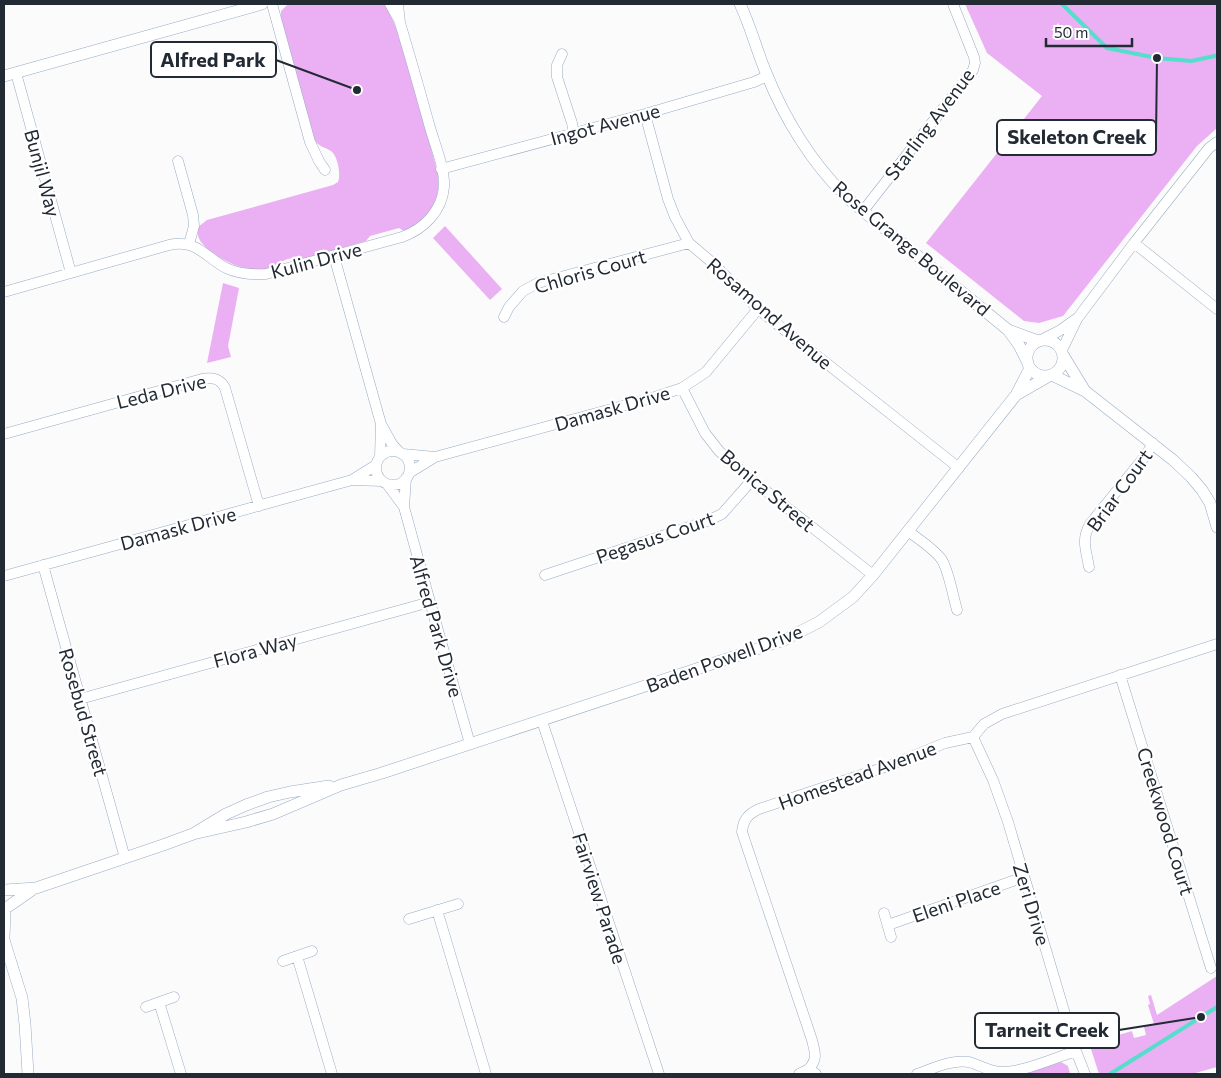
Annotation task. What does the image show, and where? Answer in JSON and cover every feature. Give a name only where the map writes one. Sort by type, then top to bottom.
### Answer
[{"type":"street","points":[[4,76],[262,4]]},
{"type":"street","points":[[272,4],[310,142],[325,170]]},
{"type":"street","name":"Kulin Drive","points":[[390,4],[400,23]]},
{"type":"street","name":"Kulin Drive","points":[[189,244],[228,268],[240,273],[266,274],[408,235],[423,226],[434,214],[441,201],[444,187],[441,169],[400,23],[398,4]]},
{"type":"street","name":"Rose Grange Boulevard","points":[[740,4],[767,76],[794,130],[826,175],[843,194],[1008,330],[1019,345],[1029,365]]},
{"type":"street","name":"Starling Avenue","points":[[863,211],[973,70],[975,64],[974,57],[953,4]]},
{"type":"street","points":[[562,54],[557,65],[557,77],[574,133]]},
{"type":"street","name":"Bunjil Way","points":[[16,73],[71,273]]},
{"type":"street","name":"Ingot Avenue","points":[[441,169],[645,114],[754,82],[767,76]]},
{"type":"street","name":"Rosamond Avenue","points":[[645,114],[668,199],[689,243],[715,265],[758,308],[959,468]]},
{"type":"street","points":[[1077,318],[1059,331],[1033,344],[1027,356],[1029,365],[1036,374],[1050,375],[1059,369],[1063,360],[1063,353],[1077,318],[1209,148],[1217,142]]},
{"type":"street","points":[[4,292],[169,245],[189,244],[194,226],[193,215],[178,161]]},
{"type":"street","name":"Chloris Court","points":[[504,317],[509,307],[523,291],[538,283],[689,243]]},
{"type":"street","points":[[1134,243],[1217,309]]},
{"type":"street","points":[[334,256],[381,424],[392,444],[409,463],[408,476],[397,484],[392,485],[385,482],[377,474],[381,424]]},
{"type":"street","name":"Damask Drive","points":[[408,476],[435,457],[682,388],[706,372],[758,308]]},
{"type":"street","name":"Rose Grange Boulevard","points":[[1008,330],[1040,340]]},
{"type":"street","points":[[1040,340],[1051,340],[1059,346],[1085,391]]},
{"type":"street","name":"Baden Powell Drive","points":[[193,834],[273,814],[341,785],[542,721],[784,640],[819,622],[853,597],[874,575],[1016,396],[1029,365]]},
{"type":"street","points":[[1050,375],[1085,391],[1191,476],[1214,501],[1217,526]]},
{"type":"street","name":"Baden Powell Drive","points":[[1016,396],[1050,375]]},
{"type":"street","name":"Leda Drive","points":[[5,430],[202,379],[217,379],[223,384],[228,395],[259,506]]},
{"type":"street","name":"Bonica Street","points":[[682,388],[705,433],[719,451],[752,480],[874,575]]},
{"type":"street","name":"Briar Court","points":[[1089,567],[1084,540],[1090,524],[1146,455],[1152,443]]},
{"type":"street","points":[[378,461],[390,452],[401,454]]},
{"type":"street","name":"Damask Drive","points":[[401,454],[435,457]]},
{"type":"street","name":"Damask Drive","points":[[352,480],[378,461]]},
{"type":"street","name":"Alfred Park Drive","points":[[404,508],[408,476]]},
{"type":"street","name":"Damask Drive","points":[[4,576],[352,480],[385,482]]},
{"type":"street","name":"Pegasus Court","points":[[545,575],[707,522],[722,514],[752,480]]},
{"type":"street","name":"Alfred Park Drive","points":[[385,482],[404,508],[470,744]]},
{"type":"street","points":[[909,532],[942,560],[947,572],[956,610]]},
{"type":"street","name":"Rosebud Street","points":[[43,565],[125,858]]},
{"type":"street","name":"Flora Way","points":[[80,699],[430,602]]},
{"type":"street","points":[[973,737],[984,724],[1002,714],[1217,644]]},
{"type":"street","name":"Creekwood Court","points":[[1120,675],[1211,968]]},
{"type":"street","name":"Fairview Parade","points":[[542,721],[659,1074]]},
{"type":"street","name":"Zeri Drive","points":[[973,737],[993,780],[1008,822],[1076,1051],[1085,1074]]},
{"type":"street","name":"Homestead Avenue","points":[[812,1072],[816,1056],[812,1040],[742,832],[742,825],[752,812],[759,809],[888,766],[945,743],[973,737]]},
{"type":"street","name":"Baden Powell Drive","points":[[4,889],[36,888],[164,846],[193,834],[226,814],[268,797],[341,785]]},
{"type":"street","points":[[268,797],[273,814]]},
{"type":"street","name":"Eleni Place","points":[[888,925],[1024,877]]},
{"type":"street","name":"Baden Powell Drive","points":[[6,912],[36,888]]},
{"type":"street","points":[[4,889],[9,897],[4,938],[22,998],[26,1024],[28,1074]]},
{"type":"street","points":[[409,919],[458,904]]},
{"type":"street","points":[[437,910],[486,1074]]},
{"type":"street","name":"Eleni Place","points":[[884,913],[891,937]]},
{"type":"street","points":[[283,961],[312,951]]},
{"type":"street","points":[[297,956],[332,1074]]},
{"type":"street","points":[[146,1007],[174,997]]},
{"type":"street","points":[[159,1002],[181,1074]]},
{"type":"street","points":[[917,1074],[953,1062],[968,1062],[995,1072],[1004,1072],[1022,1069],[1076,1051]]},
{"type":"street","points":[[799,1074],[812,1072]]},
{"type":"shaded area","points":[[288,4],[386,4],[401,40],[438,174],[437,193],[432,208],[427,215],[404,231],[399,228],[370,236],[366,241],[303,259],[298,256],[285,260],[273,268],[248,269],[228,262],[209,250],[200,240],[198,227],[207,220],[333,185],[339,179],[338,166],[333,153],[314,140],[281,18],[281,11]]},
{"type":"shaded area","points":[[965,4],[1217,4],[1217,128],[1197,146],[1063,316],[1039,323],[1024,321],[926,243],[1042,96],[987,53]]},
{"type":"shaded area","points":[[445,226],[502,289],[490,300],[433,238]]},
{"type":"shaded area","points":[[223,283],[239,288],[228,346],[231,357],[207,363]]},
{"type":"shaded area","points":[[1217,976],[1217,1067],[1192,1074],[1099,1074],[1091,1049],[1095,1042],[1132,1031],[1134,1038],[1146,1035],[1144,1027],[1154,1024],[1148,1005],[1150,1004],[1148,996],[1151,995],[1157,1015]]},
{"type":"shaded area","points":[[1061,1062],[1068,1066],[1070,1074],[1021,1074]]},
{"type":"waterway","points":[[1062,4],[1107,48],[1157,58],[1191,61],[1217,55]]},
{"type":"waterway","points":[[1110,1074],[1217,1007]]},
{"type":"place","name":"Skeleton Creek","points":[[1157,58]]},
{"type":"place","name":"Alfred Park","points":[[357,90]]},
{"type":"place","name":"Tarneit Creek","points":[[1201,1017]]}]
